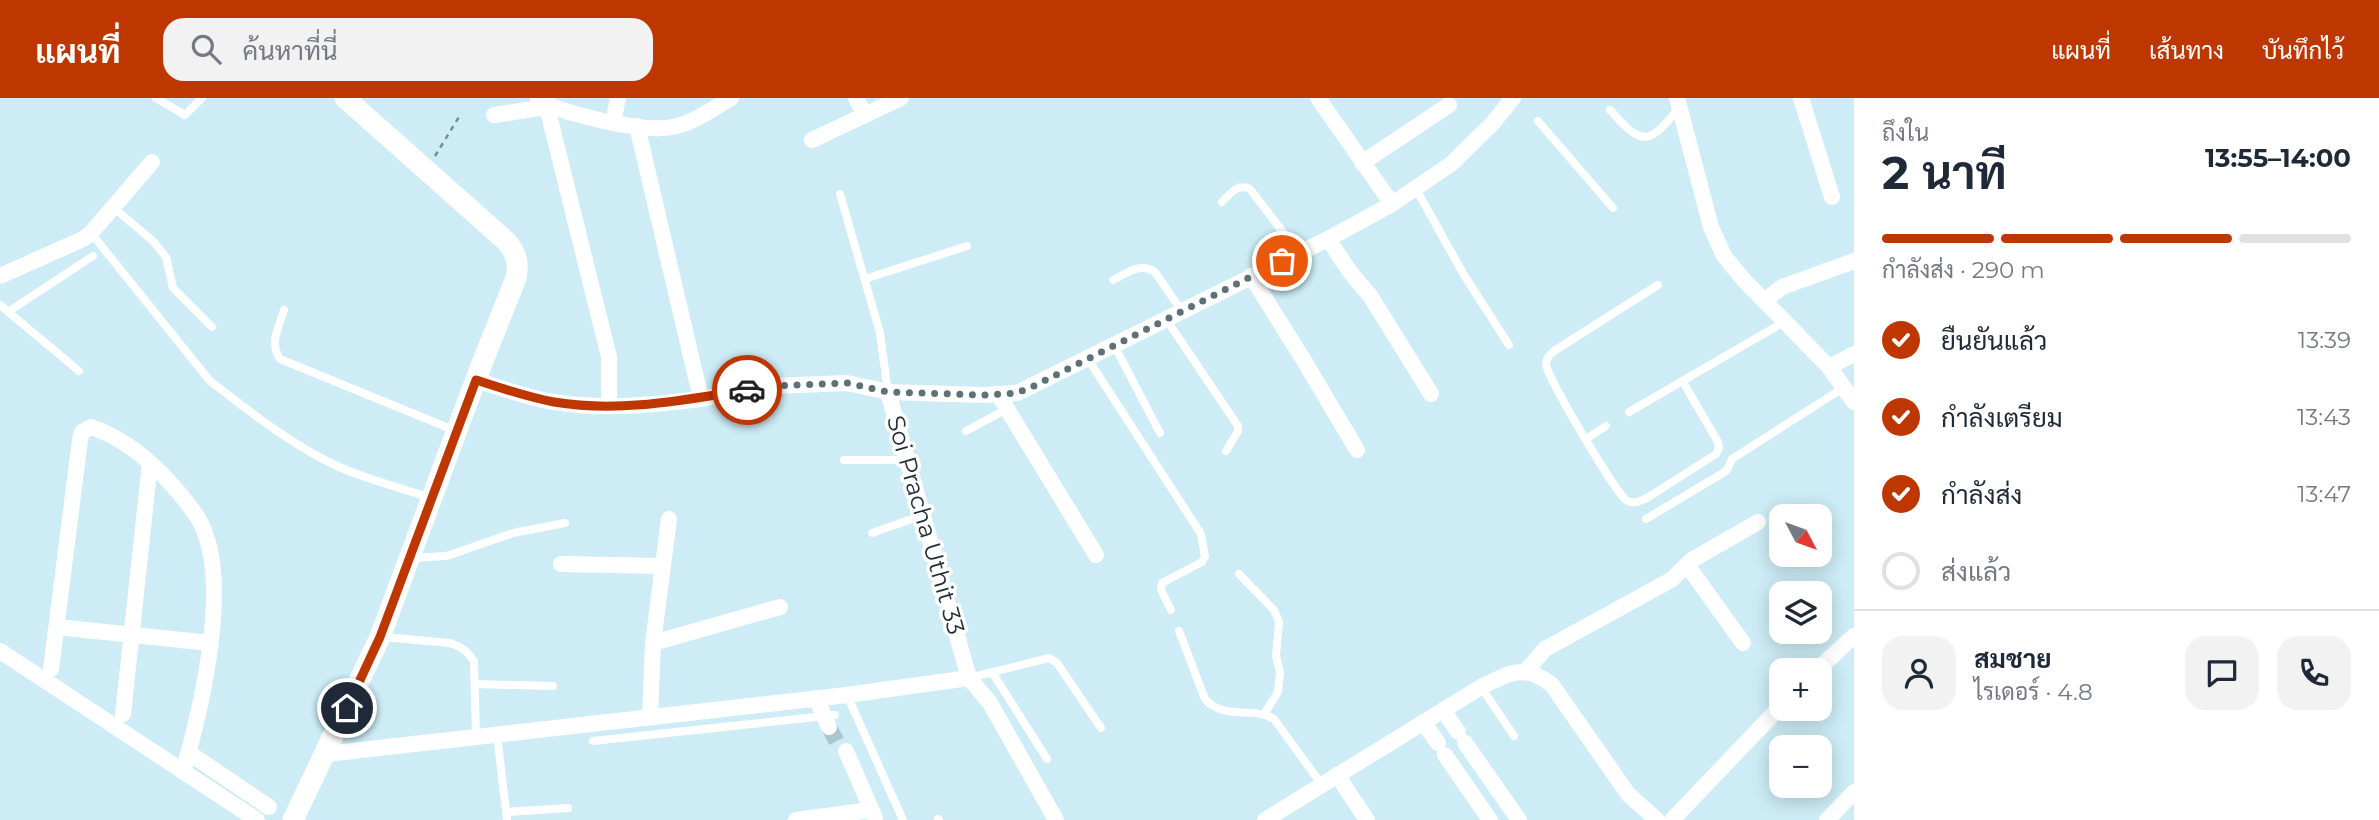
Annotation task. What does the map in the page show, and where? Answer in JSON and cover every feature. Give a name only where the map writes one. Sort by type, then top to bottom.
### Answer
[{"type":"street","points":[[293,820],[380,637],[516,278],[518,265],[517,255],[507,242],[345,98]]},
{"type":"street","points":[[613,122],[618,98]]},
{"type":"street","points":[[698,118],[702,98]]},
{"type":"street","points":[[494,116],[543,103],[613,122],[671,127],[698,118],[731,98]]},
{"type":"street","points":[[856,98],[865,115]]},
{"type":"street","points":[[811,140],[901,98]]},
{"type":"street","points":[[1318,98],[1392,204]]},
{"type":"street","points":[[1801,98],[1832,197]]},
{"type":"street","name":"Soi Pracha Uthit 33","points":[[969,678],[888,392],[1003,402],[1181,310],[1328,239],[1392,204],[1451,164],[1474,144],[1514,100]]},
{"type":"street","points":[[543,103],[609,357],[609,406]]},
{"type":"street","points":[[1679,103],[1711,227],[1724,256],[1763,301],[1829,367],[1854,402]]},
{"type":"street","points":[[1362,163],[1449,105]]},
{"type":"street","points":[[637,126],[701,399]]},
{"type":"street","points":[[0,276],[91,233],[152,162]]},
{"type":"street","points":[[1328,239],[1371,297],[1431,394]]},
{"type":"street","points":[[1763,301],[1782,287],[1854,261]]},
{"type":"street","points":[[1251,276],[1357,450]]},
{"type":"street","points":[[1829,367],[1854,354]]},
{"type":"street","points":[[476,380],[547,401],[609,406],[661,404],[772,386],[847,383],[888,392]]},
{"type":"street","points":[[1003,402],[1096,555]]},
{"type":"street","points":[[51,669],[82,432],[94,427],[126,444],[176,489],[200,521],[208,544],[214,576],[214,616],[208,666],[183,772]]},
{"type":"street","points":[[124,714],[130,635],[150,463]]},
{"type":"street","points":[[650,716],[653,643],[669,519]]},
{"type":"street","points":[[1525,672],[1545,649],[1671,580],[1706,551],[1758,522]]},
{"type":"street","points":[[561,564],[663,566]]},
{"type":"street","points":[[1687,565],[1743,643]]},
{"type":"street","points":[[653,643],[780,607]]},
{"type":"street","points":[[57,627],[210,643]]},
{"type":"street","points":[[1830,658],[1854,636]]},
{"type":"street","points":[[0,651],[257,820]]},
{"type":"street","points":[[1265,820],[1481,687],[1510,673],[1525,672],[1539,674],[1552,685],[1623,788],[1657,820]]},
{"type":"street","points":[[326,754],[847,695],[969,678],[990,703],[1056,820]]},
{"type":"street","points":[[821,697],[832,720]]},
{"type":"street","points":[[1443,710],[1519,820]]},
{"type":"street","points":[[1672,820],[1769,719]]},
{"type":"street","points":[[1423,722],[1490,820]]},
{"type":"street","points":[[1446,756],[1466,744]]},
{"type":"street","points":[[796,820],[874,815],[843,745]]},
{"type":"street","points":[[189,753],[269,807]]},
{"type":"street","points":[[1337,775],[1367,820]]},
{"type":"street","points":[[1827,820],[1854,792]]},
{"type":"lane","points":[[156,98],[184,116],[202,98]]},
{"type":"lane","points":[[1610,110],[1627,129],[1644,138],[1666,125],[1679,103]]},
{"type":"lane","points":[[1538,121],[1613,208]]},
{"type":"lane","points":[[1222,202],[1237,188],[1244,186],[1250,189],[1299,253]]},
{"type":"lane","points":[[1416,189],[1464,275],[1509,345]]},
{"type":"lane","points":[[840,194],[882,345],[888,392]]},
{"type":"lane","points":[[114,208],[166,257],[173,288],[212,327]]},
{"type":"lane","points":[[91,233],[210,381],[226,394],[298,444],[339,467],[432,498]]},
{"type":"lane","points":[[865,279],[967,246]]},
{"type":"lane","points":[[8,312],[93,256]]},
{"type":"lane","points":[[1113,279],[1140,267],[1149,268],[1155,272],[1181,310]]},
{"type":"lane","points":[[1658,285],[1547,357],[1546,365],[1550,378],[1618,492],[1627,501],[1635,503],[1647,498],[1716,454],[1719,448],[1683,382]]},
{"type":"lane","points":[[0,304],[79,371]]},
{"type":"lane","points":[[284,310],[274,342],[274,351],[280,359],[457,432]]},
{"type":"lane","points":[[1166,319],[1237,426],[1238,431],[1226,451]]},
{"type":"lane","points":[[1629,412],[1784,322]]},
{"type":"lane","points":[[1114,345],[1160,433]]},
{"type":"lane","points":[[1088,359],[1201,534],[1205,557],[1202,562],[1162,583],[1161,590],[1171,610]]},
{"type":"lane","points":[[1646,519],[1723,473],[1732,459],[1843,388]]},
{"type":"lane","points":[[966,431],[1003,402]]},
{"type":"lane","points":[[1586,439],[1606,426]]},
{"type":"lane","points":[[844,460],[908,460]]},
{"type":"lane","points":[[872,533],[923,515]]},
{"type":"lane","points":[[410,558],[447,556],[513,533],[565,523]]},
{"type":"lane","points":[[1239,574],[1274,610],[1279,622],[1276,656],[1280,673],[1278,692],[1265,713]]},
{"type":"lane","points":[[1179,632],[1205,699],[1213,708],[1245,714],[1265,713],[1274,719],[1322,785]]},
{"type":"lane","points":[[380,637],[461,646],[474,661],[476,736]]},
{"type":"lane","points":[[969,678],[1049,658],[1057,663],[1101,728]]},
{"type":"lane","points":[[992,672],[1047,759]]},
{"type":"lane","points":[[475,684],[553,686]]},
{"type":"lane","points":[[1481,687],[1514,736]]},
{"type":"lane","points":[[847,695],[904,820]]},
{"type":"lane","points":[[593,741],[832,720]]},
{"type":"lane","points":[[497,734],[506,816],[568,808]]},
{"type":"path","points":[[427,170],[459,117]]},
{"type":"tunnel","points":[[829,727],[838,744]]},
{"type":"way so far","points":[[747,390],[772,386],[847,383],[888,392],[983,395],[1017,393],[1282,261]]},
{"type":"route","points":[[347,708],[380,637],[476,380],[540,399],[609,406],[661,404],[747,390]]}]
